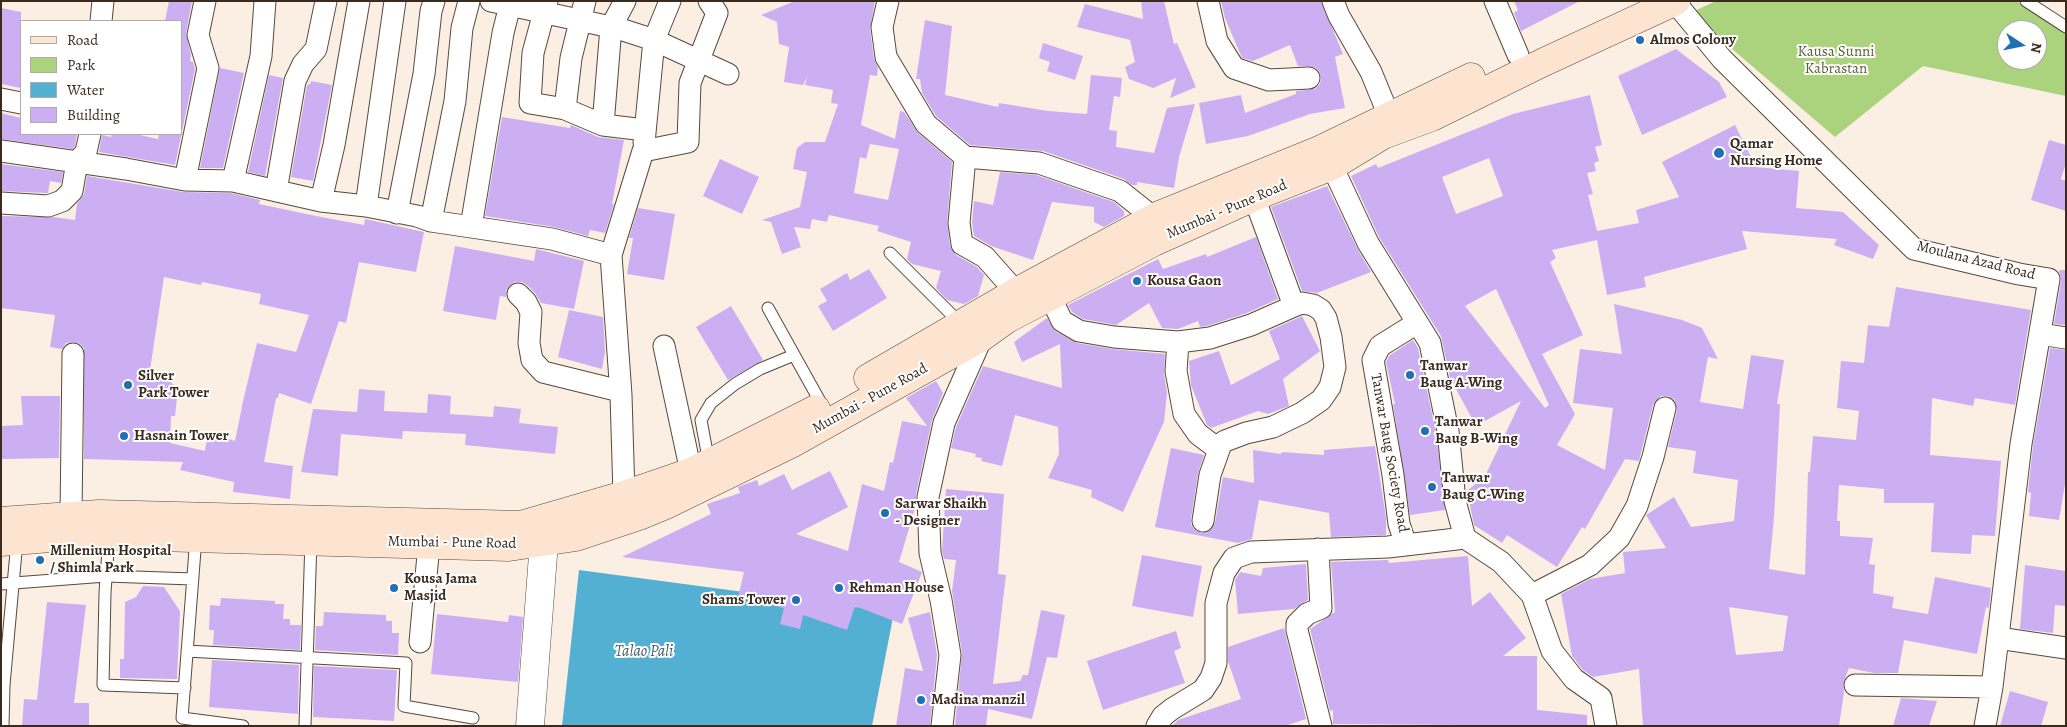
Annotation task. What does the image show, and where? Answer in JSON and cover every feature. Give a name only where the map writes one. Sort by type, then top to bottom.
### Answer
[{"type":"main road","name":"Mumbai - Pune Road","points":[[6,534],[196,537],[509,547],[547,530],[626,507],[668,504],[791,444],[971,331],[1016,292],[1154,218],[1317,151],[1632,1]]},
{"type":"main road","name":"Mumbai - Pune Road","points":[[626,507],[822,405],[971,331],[1007,319],[1154,242],[1332,166],[1383,135],[1432,117],[1544,62],[1675,2]]},
{"type":"main road","name":"Mumbai - Pune Road","points":[[6,534],[71,516],[99,514],[521,525],[547,530]]},
{"type":"street","points":[[101,20],[103,1]]},
{"type":"street","points":[[185,180],[208,68],[198,35],[205,1]]},
{"type":"street","points":[[233,181],[261,56],[265,1]]},
{"type":"street","points":[[276,192],[295,81],[303,64],[316,49],[326,1]]},
{"type":"street","points":[[321,201],[334,144],[359,1]]},
{"type":"street","points":[[366,206],[395,1]]},
{"type":"street","points":[[397,213],[424,74],[431,11],[434,1]]},
{"type":"street","points":[[431,221],[455,101],[462,28],[469,1]]},
{"type":"street","points":[[603,124],[611,27],[625,1]]},
{"type":"street","points":[[626,507],[611,255],[644,151],[654,40],[670,1]]},
{"type":"street","points":[[644,151],[688,142],[690,84],[717,13],[710,1]]},
{"type":"street","points":[[888,1],[882,27],[886,57],[926,124],[965,157],[1039,163],[1120,191],[1154,218]]},
{"type":"street","points":[[1208,1],[1217,41],[1234,68],[1269,80],[1309,78]]},
{"type":"street","points":[[1333,1],[1371,72],[1389,116]]},
{"type":"street","points":[[1494,1],[1518,55]]},
{"type":"street","name":"Moulana Azad Road","points":[[1675,2],[1722,59],[1914,249],[2019,274],[2049,279],[2021,444],[1992,688],[1985,726]]},
{"type":"street","points":[[470,226],[503,33],[504,3],[583,11],[611,27],[654,40],[728,74]]},
{"type":"street","points":[[545,7],[533,53],[530,103],[565,109],[603,124],[645,130]]},
{"type":"street","points":[[565,109],[571,58],[583,11]]},
{"type":"street","points":[[1,99],[20,103]]},
{"type":"street","points":[[1,204],[48,206],[62,201],[72,191],[77,162],[86,152],[90,135]]},
{"type":"street","points":[[1,151],[185,180],[233,181],[276,192],[321,201],[366,206],[417,216],[431,221],[552,238],[611,255]]},
{"type":"street","points":[[965,157],[959,223],[962,244],[985,257],[1016,292]]},
{"type":"street","points":[[1332,166],[1368,243],[1430,344],[1448,431],[1454,502],[1465,538],[1501,562],[1532,596],[1552,650],[1574,679],[1601,698],[1606,726]]},
{"type":"street","points":[[1254,198],[1294,306]]},
{"type":"street","points":[[518,294],[526,302],[531,312],[529,343],[532,360],[543,372],[620,391]]},
{"type":"street","points":[[1050,296],[1062,321],[1079,331],[1114,337],[1178,342],[1210,338],[1251,325],[1302,303],[1313,305],[1321,310],[1326,318],[1331,337],[1335,367],[1330,387],[1321,400],[1302,413],[1273,427],[1225,440],[1218,449],[1210,475],[1203,521]]},
{"type":"street","name":"Tanwar Baug Society Road","points":[[1406,545],[1399,524],[1394,475],[1373,360],[1380,346],[1417,323]]},
{"type":"street","points":[[942,726],[950,655],[941,600],[930,553],[928,497],[944,423],[971,331]]},
{"type":"street","points":[[2040,334],[2066,338]]},
{"type":"street","points":[[1178,342],[1176,370],[1184,414],[1198,434],[1218,449]]},
{"type":"street","points":[[664,346],[700,467]]},
{"type":"street","points":[[71,516],[73,354]]},
{"type":"street","points":[[1532,596],[1590,565],[1619,538],[1637,506],[1653,457],[1665,408]]},
{"type":"street","points":[[530,726],[547,530]]},
{"type":"street","points":[[1157,726],[1168,713],[1203,690],[1211,678],[1216,663],[1216,603],[1224,573],[1234,558],[1251,552],[1388,547],[1465,538]]},
{"type":"street","points":[[420,642],[429,544]]},
{"type":"street","points":[[1318,549],[1321,608],[1307,614],[1298,624],[1297,630],[1321,726]]},
{"type":"street","points":[[1998,638],[2066,648]]},
{"type":"street","points":[[1855,685],[1992,688]]},
{"type":"lane","points":[[2026,1],[2066,27]]},
{"type":"lane","points":[[890,253],[971,331]]},
{"type":"lane","points":[[768,308],[822,405]]},
{"type":"lane","points":[[700,467],[701,420],[711,403],[735,384],[760,369],[794,355]]},
{"type":"lane","points":[[3,726],[7,583],[6,534]]},
{"type":"lane","points":[[109,535],[102,685],[185,688]]},
{"type":"lane","points":[[196,537],[182,718],[243,726]]},
{"type":"lane","points":[[305,726],[311,540]]},
{"type":"lane","points":[[7,583],[106,576],[193,578]]},
{"type":"lane","points":[[187,651],[406,663],[404,706],[473,718]]},
{"type":"green space","name":"Kausa Sunni Kabrastan","points":[[1716,1],[2017,1],[2045,20],[1997,20],[1997,70],[2047,70],[2047,21],[2066,34],[2066,96],[1923,66],[1835,137],[1690,13]]},
{"type":"water","name":"Talao Pali","points":[[579,570],[894,612],[872,726],[562,726]]},
{"type":"building","points":[[169,1],[192,1],[186,33],[191,55],[190,61],[193,62],[195,69],[182,131],[182,20],[165,20]]},
{"type":"building","points":[[795,1],[875,1],[870,29],[874,59],[878,67],[877,76],[870,75],[861,125],[895,139],[900,111],[904,112],[918,133],[952,162],[947,222],[950,246],[956,255],[977,267],[984,275],[978,296],[964,304],[947,300],[936,288],[941,271],[912,264],[907,259],[911,242],[877,231],[879,226],[829,215],[827,222],[812,219],[810,229],[794,227],[801,247],[782,254],[771,222],[762,220],[800,207],[807,172],[793,169],[797,148],[805,142],[825,142],[838,104],[831,103],[833,90],[805,85],[807,77],[803,85],[784,82],[789,47],[779,44],[777,22],[761,15]],"holes":[[[870,144],[899,149],[888,200],[854,193],[860,157],[866,159]]]},
{"type":"building","points":[[1141,1],[1164,1],[1174,44],[1177,43],[1196,87],[1170,98],[1176,78],[1153,88],[1129,79],[1125,67],[1135,62],[1130,40],[1077,27],[1085,4],[1143,19]]},
{"type":"building","points":[[1221,1],[1321,1],[1343,54],[1335,57],[1345,108],[1310,114],[1248,136],[1206,144],[1199,103],[1241,95],[1245,113],[1296,94],[1296,91],[1315,89],[1320,84],[1321,78],[1319,71],[1314,67],[1298,66],[1290,45],[1253,61],[1242,58],[1225,18]]},
{"type":"building","points":[[1514,1],[1580,1],[1521,31],[1514,13],[1518,10]]},
{"type":"building","points":[[1,8],[21,12],[21,20],[20,88],[1,84]]},
{"type":"building","points":[[925,20],[952,26],[945,95],[998,107],[999,103],[1048,111],[1087,114],[1091,75],[1122,78],[1120,97],[1114,96],[1109,130],[1117,131],[1116,147],[1154,153],[1167,108],[1195,104],[1179,157],[1174,188],[1137,182],[1137,185],[1132,185],[1124,179],[1043,151],[970,145],[936,116],[922,93],[920,79],[916,79]]},
{"type":"building","points":[[1043,43],[1083,56],[1075,80],[1047,71],[1050,62],[1039,58]]},
{"type":"building","points":[[1676,49],[1719,82],[1727,97],[1642,135],[1618,76]]},
{"type":"building","points":[[220,68],[244,73],[223,168],[200,168]]},
{"type":"building","points":[[269,75],[283,78],[265,176],[248,172]]},
{"type":"building","points":[[311,81],[332,85],[313,181],[291,177],[307,85]]},
{"type":"building","points":[[1590,95],[1602,145],[1595,147],[1599,161],[1594,163],[1596,171],[1587,173],[1593,194],[1588,195],[1597,231],[1639,223],[1636,210],[1679,197],[1662,162],[1735,125],[1756,167],[1799,171],[1796,208],[1843,212],[1879,245],[1873,259],[1834,245],[1837,239],[1742,231],[1747,249],[1644,277],[1646,287],[1607,295],[1597,240],[1552,250],[1556,258],[1550,262],[1583,335],[1542,354],[1575,414],[1557,445],[1605,470],[1613,408],[1573,403],[1580,349],[1622,354],[1614,304],[1682,320],[1702,328],[1718,359],[1708,357],[1700,402],[1743,409],[1751,355],[1784,360],[1777,404],[1780,404],[1774,518],[1769,569],[1805,575],[1808,472],[1810,472],[1813,436],[1856,440],[1859,411],[1837,408],[1841,361],[1864,363],[1868,325],[1889,327],[1896,287],[2031,310],[2015,405],[1975,398],[1973,406],[1932,398],[1930,455],[2001,461],[1995,536],[1972,535],[1971,554],[1931,552],[1934,503],[1884,503],[1884,489],[1839,485],[1837,521],[1840,521],[1840,536],[1873,538],[1869,564],[1875,565],[1873,593],[1894,597],[1892,608],[1928,614],[1935,577],[1991,588],[1989,608],[1986,607],[1977,654],[1904,640],[1898,673],[1874,673],[1849,668],[1843,684],[1844,692],[1839,726],[1643,726],[1639,669],[1593,677],[1583,670],[1572,656],[1561,594],[1590,579],[1625,573],[1623,552],[1666,548],[1646,515],[1674,497],[1691,527],[1734,521],[1738,480],[1693,473],[1696,451],[1668,447],[1677,410],[1674,399],[1668,396],[1661,396],[1653,405],[1639,461],[1625,459],[1585,529],[1582,527],[1557,567],[1507,535],[1502,543],[1474,525],[1467,491],[1485,476],[1521,401],[1476,426],[1450,378],[1441,336],[1379,237],[1351,176],[1376,164],[1378,168],[1513,114]],"holes":[[[1489,158],[1503,196],[1456,214],[1442,177]],[[1496,289],[1549,405],[1545,408],[1465,306]],[[1729,607],[1788,616],[1783,651],[1736,655]]]},
{"type":"building","points":[[1,113],[20,118],[20,135],[77,135],[75,146],[72,149],[1,139]]},
{"type":"building","points":[[502,117],[570,128],[571,125],[598,137],[624,140],[612,204],[614,204],[605,233],[590,230],[588,236],[554,227],[485,216]]},
{"type":"building","points":[[102,135],[111,137],[112,135],[140,135],[158,139],[159,135],[181,135],[175,165],[99,152]]},
{"type":"building","points":[[2049,140],[2066,145],[2066,163],[2061,179],[2066,181],[2066,211],[2031,200]]},
{"type":"building","points":[[720,159],[759,177],[742,214],[703,196]]},
{"type":"building","points":[[1,164],[63,172],[61,183],[50,181],[48,193],[1,191]]},
{"type":"building","points":[[1000,172],[1036,175],[1114,202],[1124,211],[1124,216],[1104,227],[1094,222],[1094,207],[1052,202],[1033,260],[991,246],[974,236],[972,223],[974,201],[993,205]]},
{"type":"building","points":[[87,176],[183,192],[231,193],[260,200],[259,204],[316,216],[364,225],[365,219],[424,232],[416,272],[359,262],[346,323],[339,321],[311,404],[279,393],[278,398],[276,398],[264,462],[293,466],[290,499],[233,492],[234,482],[180,470],[183,462],[84,459],[84,348],[74,342],[66,343],[62,349],[50,347],[55,315],[1,308],[1,216],[53,217],[75,220],[77,204],[84,194]],"holes":[[[164,277],[201,285],[202,282],[261,294],[259,304],[309,315],[296,352],[257,343],[235,441],[208,432],[205,451],[170,443],[171,416],[175,416],[178,388],[169,381],[149,377]]]},
{"type":"building","points":[[1327,186],[1357,248],[1371,272],[1317,293],[1302,291],[1271,207]]},
{"type":"building","points":[[638,208],[675,214],[664,280],[627,274],[633,238],[629,238]]},
{"type":"building","points":[[1256,237],[1278,299],[1247,313],[1207,326],[1200,327],[1198,321],[1178,329],[1162,328],[1149,303],[1116,325],[1083,319],[1072,312],[1068,305],[1158,259],[1163,269],[1206,254],[1207,257]]},
{"type":"building","points":[[455,246],[534,261],[536,249],[584,261],[574,309],[541,303],[527,285],[522,282],[515,282],[506,291],[506,297],[500,296],[496,320],[443,311]]},
{"type":"building","points":[[869,269],[887,298],[833,331],[818,306],[827,301],[820,289],[847,273],[850,280]]},
{"type":"building","points":[[2059,270],[2066,270],[2066,325],[2054,324],[2061,281]]},
{"type":"building","points":[[731,306],[763,360],[728,380],[696,327]]},
{"type":"building","points":[[569,310],[603,317],[605,352],[602,369],[558,357]]},
{"type":"building","points":[[1302,316],[1320,351],[1283,379],[1289,406],[1268,414],[1258,411],[1211,428],[1207,425],[1191,385],[1189,361],[1219,351],[1231,385],[1280,359],[1269,331]]},
{"type":"building","points":[[1047,318],[1055,331],[1077,343],[1165,354],[1164,373],[1167,393],[1164,422],[1123,512],[1091,497],[1092,490],[1048,478],[1059,454],[1058,427],[1015,415],[1002,466],[981,461],[982,458],[975,457],[976,454],[951,448],[956,427],[983,366],[1062,388],[1060,344],[1022,362],[1014,342]]},
{"type":"building","points":[[1413,340],[1418,348],[1436,433],[1445,510],[1410,515],[1393,404],[1395,404],[1386,362],[1390,355]]},
{"type":"building","points":[[2050,348],[2066,350],[2066,478],[2059,520],[2029,516],[2031,493],[2028,492],[2033,446]]},
{"type":"building","points":[[936,381],[943,393],[932,420],[916,494],[916,505],[899,562],[922,572],[902,624],[855,606],[847,630],[803,615],[800,629],[780,624],[784,608],[738,597],[744,572],[622,557],[711,514],[707,504],[740,493],[738,487],[757,480],[759,486],[784,474],[792,490],[830,471],[848,507],[796,534],[848,551],[862,484],[884,491],[890,462],[893,463],[902,421],[927,426],[906,398]]},
{"type":"building","points":[[359,389],[385,391],[384,411],[427,413],[428,394],[451,396],[450,414],[493,417],[494,406],[521,409],[519,423],[558,427],[555,454],[465,445],[466,434],[403,431],[402,439],[341,434],[338,476],[301,472],[313,409],[357,412]]},
{"type":"building","points":[[21,396],[60,396],[59,458],[1,459],[1,426],[23,425]]},
{"type":"building","points":[[1375,446],[1386,518],[1386,535],[1331,537],[1329,513],[1259,500],[1252,539],[1238,543],[1155,527],[1171,448],[1204,455],[1198,473],[1191,519],[1191,525],[1195,530],[1202,533],[1212,529],[1215,523],[1223,477],[1254,483],[1253,450],[1281,454],[1282,452],[1324,455],[1324,450]]},
{"type":"building","points":[[946,489],[1004,494],[998,574],[1006,575],[993,684],[1020,681],[1023,675],[1028,675],[1041,610],[1065,615],[1057,658],[1047,657],[1032,719],[988,709],[986,726],[955,726],[962,653],[952,591],[956,560],[944,559],[942,551]]},
{"type":"building","points":[[1142,555],[1202,566],[1193,617],[1132,606]]},
{"type":"building","points":[[1468,556],[1472,606],[1490,592],[1526,638],[1503,656],[1537,656],[1537,710],[1587,715],[1587,726],[1333,724],[1333,710],[1330,711],[1310,629],[1335,612],[1331,562],[1388,560],[1389,563]]},
{"type":"building","points":[[1306,564],[1308,600],[1294,609],[1238,614],[1235,580],[1240,572],[1261,576],[1263,568]]},
{"type":"building","points":[[2025,565],[2066,571],[2066,606],[2055,605],[2053,633],[2020,629]]},
{"type":"building","points":[[143,586],[164,587],[180,611],[177,679],[120,678],[120,659],[124,659],[125,602],[136,597]]},
{"type":"building","points":[[221,598],[275,601],[275,604],[284,604],[283,619],[290,619],[290,625],[301,625],[300,650],[213,645],[214,630],[209,630],[210,605],[220,606]]},
{"type":"building","points":[[47,602],[86,605],[74,703],[89,703],[89,726],[22,726],[24,699],[37,700]]},
{"type":"building","points":[[324,612],[386,615],[386,621],[392,621],[392,633],[399,633],[398,655],[315,650],[316,626],[323,626]]},
{"type":"building","name":"Madina manzil","points":[[930,612],[937,655],[930,726],[896,726],[905,668],[923,671],[908,618]]},
{"type":"building","points":[[437,614],[508,622],[509,615],[523,617],[518,682],[431,674]]},
{"type":"building","points":[[1284,628],[1306,719],[1285,726],[1172,726],[1178,720],[1241,699],[1228,661],[1228,647]]},
{"type":"building","points":[[1176,631],[1181,648],[1174,651],[1185,683],[1103,710],[1087,661]]},
{"type":"building","points":[[212,660],[299,665],[298,714],[209,707]]},
{"type":"building","points":[[314,666],[397,670],[394,721],[313,717]]},
{"type":"building","points":[[2010,691],[2048,702],[2041,726],[2000,726]]},
{"type":"building","points":[[1901,698],[1937,701],[1929,726],[1893,726]]},
{"type":"place","name":"Almos Colony","points":[[1640,40]]},
{"type":"place","name":"Qamar Nursing Home","points":[[1719,153]]},
{"type":"place","name":"Kousa Gaon","points":[[1137,281]]},
{"type":"place","name":"Tanwar Baug A-Wing","points":[[1410,375]]},
{"type":"place","name":"Silver Park Tower","points":[[128,385]]},
{"type":"place","name":"Tanwar Baug B-Wing","points":[[1425,431]]},
{"type":"place","name":"Hasnain Tower","points":[[124,436]]},
{"type":"place","name":"Tanwar Baug C-Wing","points":[[1432,487]]},
{"type":"place","name":"Sarwar Shaikh - Designer","points":[[885,513]]},
{"type":"place","name":"Millenium Hospital / Shimla Park","points":[[40,560]]},
{"type":"place","name":"Kousa Jama Masjid","points":[[394,588]]},
{"type":"place","name":"Rehman House","points":[[839,588]]},
{"type":"place","name":"Shams Tower","points":[[796,600]]},
{"type":"place","name":"Madina manzil","points":[[921,700]]}]
